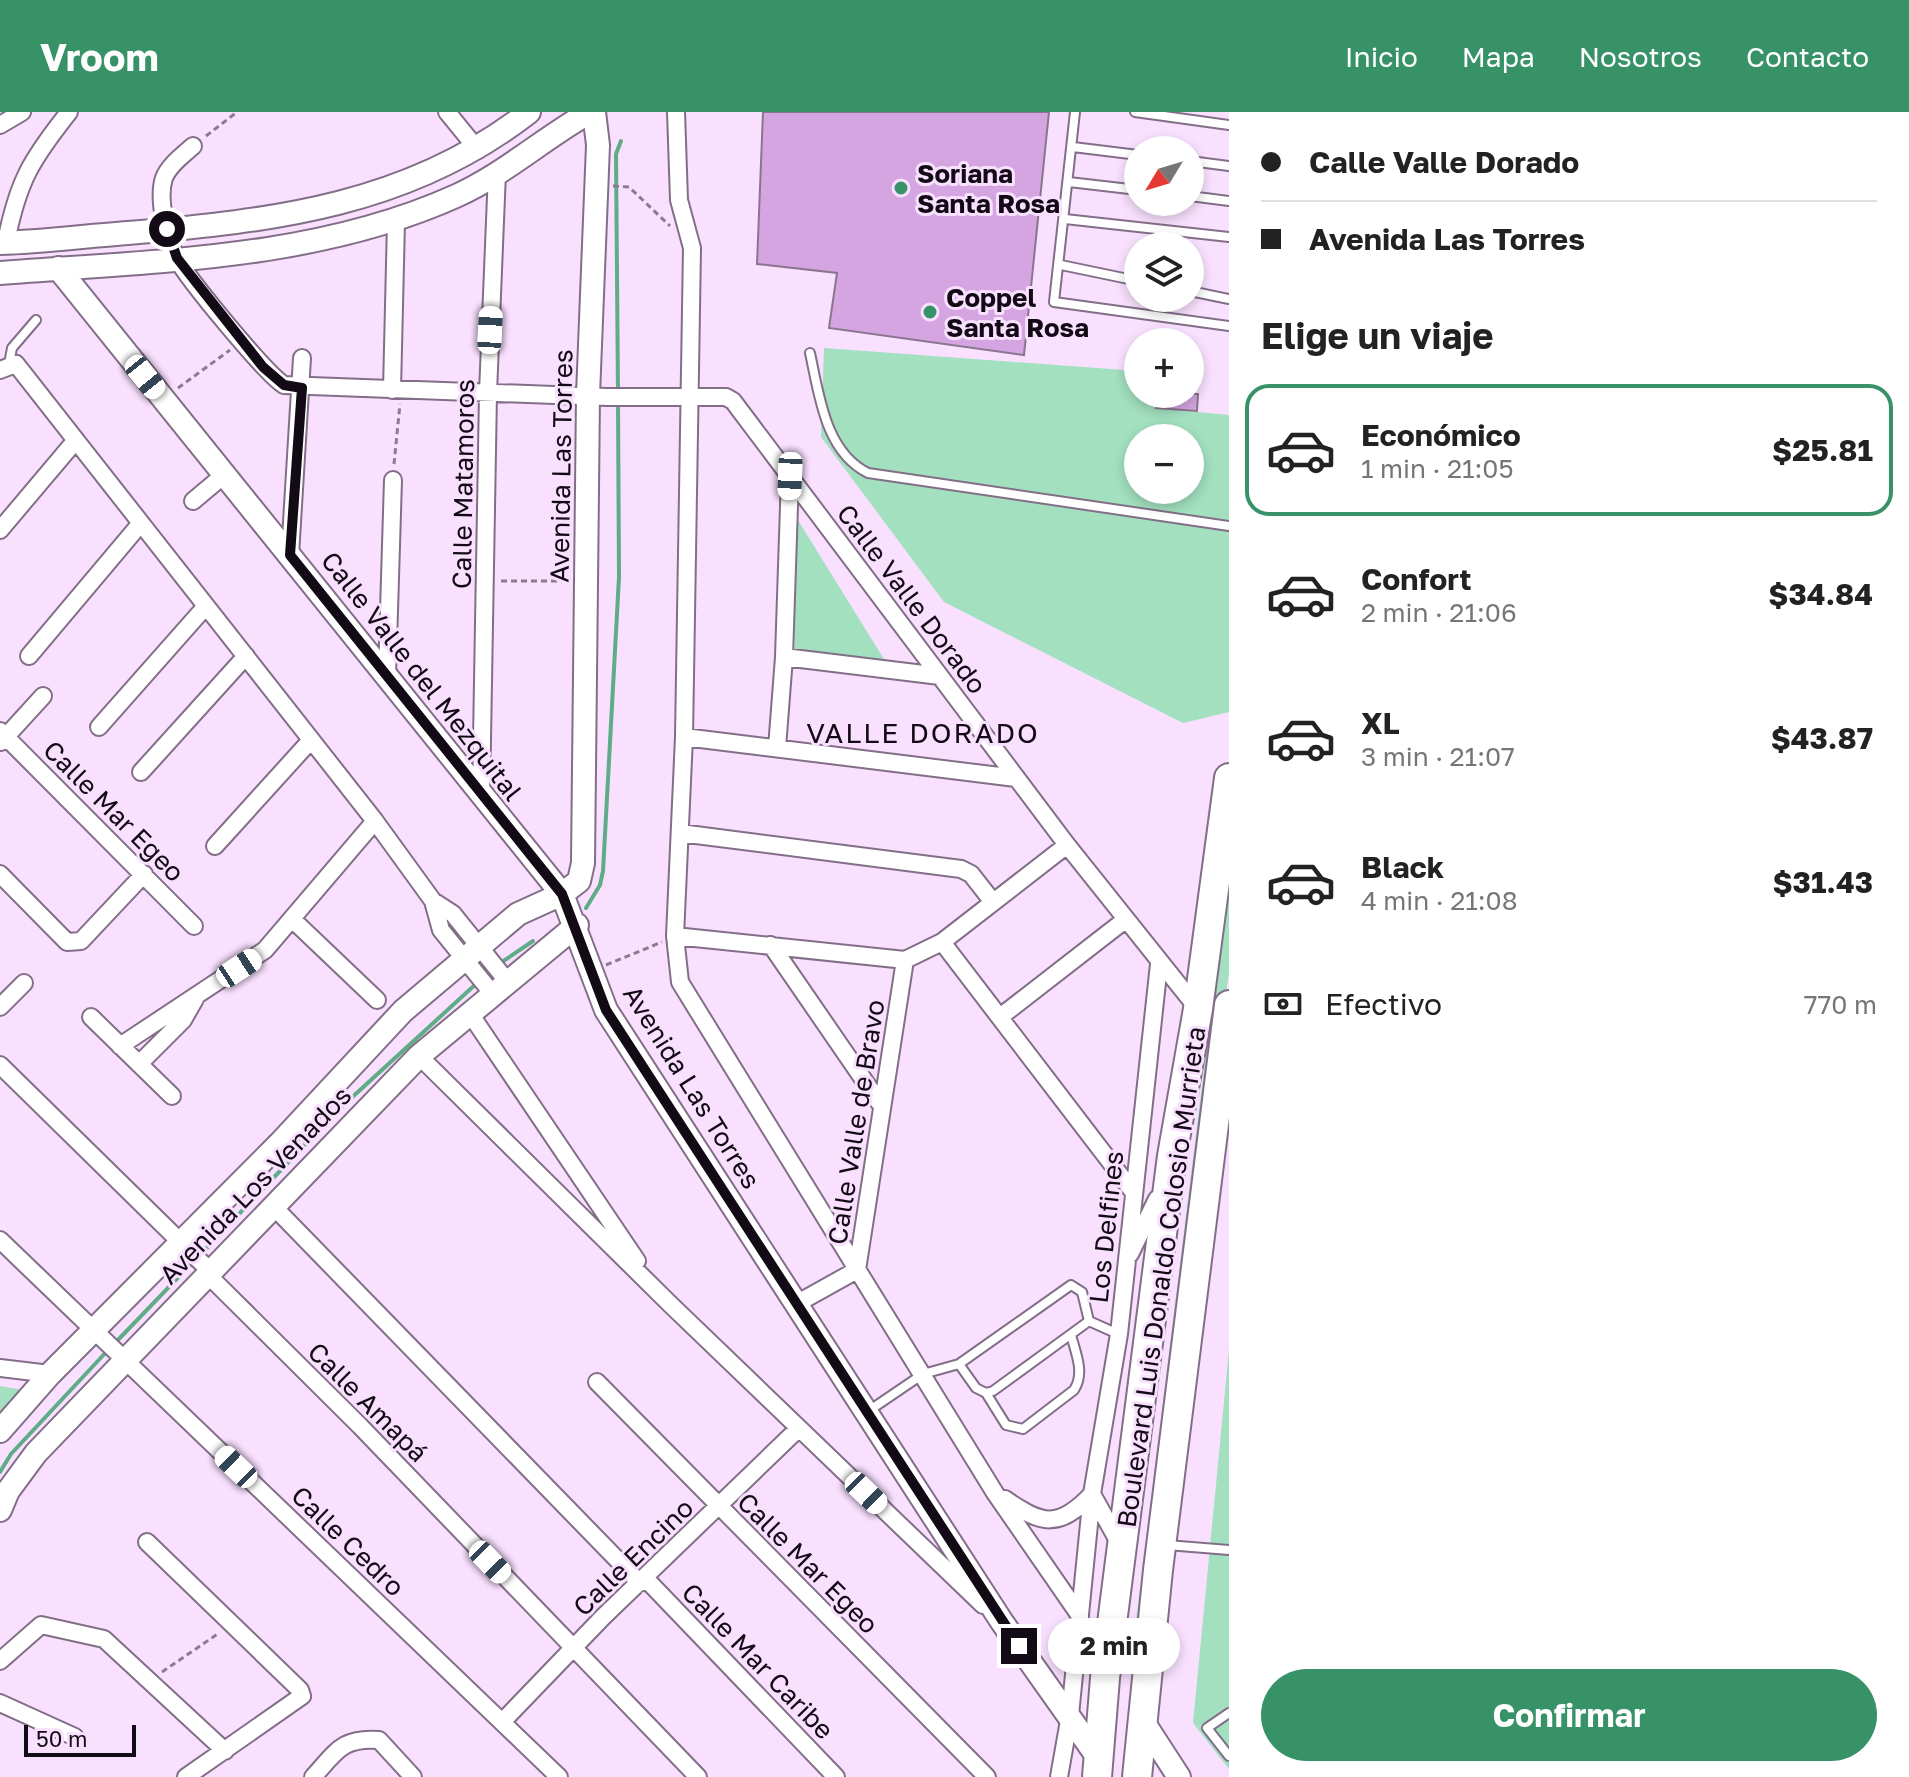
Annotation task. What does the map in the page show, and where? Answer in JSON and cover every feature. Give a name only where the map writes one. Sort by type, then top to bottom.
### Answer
[{"type":"highway","name":"Boulevard Luis Donaldo Colosio Murrieta","points":[[1098,1768],[1105,1678],[1172,1156],[1198,1009],[1229,778]]},
{"type":"highway","name":"Boulevard Luis Donaldo Colosio Murrieta","points":[[1137,1777],[1162,1544],[1229,1005]]},
{"type":"street","points":[[0,125],[22,112]]},
{"type":"street","points":[[69,112],[29,164],[3,242],[167,229],[266,217],[350,201],[409,183],[478,150],[529,112]]},
{"type":"street","points":[[447,112],[478,150]]},
{"type":"street","points":[[0,273],[177,258],[308,242],[396,222],[460,195],[592,112]]},
{"type":"street","name":"Avenida Las Torres","points":[[592,112],[597,186],[597,396],[587,581],[582,873],[579,881],[562,894],[577,925],[606,1010],[1002,1622],[1070,1715],[1098,1768]]},
{"type":"street","name":"Avenida Las Torres","points":[[676,112],[679,200],[692,248],[684,737],[675,936],[677,967],[688,998],[995,1493],[1080,1616]]},
{"type":"street","name":"Calle Valle Dorado","points":[[193,146],[165,176],[162,188],[167,229],[177,258],[275,379],[302,388],[726,397],[733,401],[1067,845],[1198,1009]]},
{"type":"street","name":"Calle Matamoros","points":[[481,797],[488,393],[497,172]]},
{"type":"street","points":[[396,222],[397,390]]},
{"type":"street","name":"Calle Valle del Mezquital","points":[[58,268],[562,894]]},
{"type":"street","points":[[290,555],[302,358]]},
{"type":"street","points":[[4,367],[16,364],[375,821],[433,901],[453,914],[476,957],[496,982]]},
{"type":"street","points":[[0,530],[76,440]]},
{"type":"street","points":[[193,501],[224,475]]},
{"type":"street","points":[[777,748],[784,657],[790,476]]},
{"type":"street","points":[[387,676],[393,480]]},
{"type":"street","points":[[29,656],[141,523]]},
{"type":"street","points":[[99,727],[206,606]]},
{"type":"street","points":[[141,772],[246,656]]},
{"type":"street","points":[[784,657],[940,676]]},
{"type":"street","points":[[2,737],[43,696]]},
{"type":"street","name":"Calle Mar Egeo","points":[[2,737],[194,926]]},
{"type":"street","points":[[684,737],[1016,778]]},
{"type":"street","points":[[215,846],[311,740]]},
{"type":"street","points":[[120,1046],[260,954],[375,821]]},
{"type":"street","points":[[680,833],[961,869],[971,874],[993,902]]},
{"type":"street","points":[[675,936],[905,960],[942,942],[1067,845]]},
{"type":"street","points":[[0,874],[67,942],[75,943],[81,941],[144,874]]},
{"type":"street","name":"Avenida Los Venados","points":[[0,1510],[22,1469],[109,1346],[194,1257],[280,1143],[384,1030],[476,957],[518,914],[562,894]]},
{"type":"street","points":[[292,919],[377,1000]]},
{"type":"street","points":[[1000,1017],[1125,920]]},
{"type":"street","name":"Avenida Los Venados","points":[[0,1431],[50,1374],[109,1346],[194,1257],[273,1206],[496,982],[577,925]]},
{"type":"street","points":[[942,942],[1134,1193]]},
{"type":"street","points":[[771,945],[881,1105]]},
{"type":"street","name":"Calle Valle de Bravo","points":[[796,1304],[857,1270],[905,960]]},
{"type":"street","name":"Los Delfines","points":[[1059,1777],[1070,1715],[1092,1494],[1119,1334],[1159,964]]},
{"type":"street","points":[[0,1007],[24,983]]},
{"type":"street","points":[[139,1064],[183,1020],[197,996]]},
{"type":"street","points":[[469,1012],[658,1292]]},
{"type":"street","points":[[91,1017],[172,1096]]},
{"type":"street","points":[[419,1056],[798,1429],[1002,1622]]},
{"type":"street","name":"Calle Amapá","points":[[0,1065],[360,1426],[698,1777]]},
{"type":"street","points":[[1127,1259],[1150,1218],[1172,1156]]},
{"type":"street","name":"Calle Mar Caribe","points":[[273,1206],[836,1777]]},
{"type":"street","name":"Calle Cedro","points":[[0,1240],[559,1777]]},
{"type":"street","points":[[0,1368],[50,1374]]},
{"type":"street","name":"Calle Mar Egeo","points":[[597,1382],[987,1777]]},
{"type":"street","name":"Calle Encino","points":[[502,1722],[572,1649],[798,1429]]},
{"type":"street","points":[[995,1493],[1040,1521],[1068,1516],[1092,1494],[1123,1550]]},
{"type":"street","points":[[147,1542],[300,1690],[302,1696],[186,1777]]},
{"type":"street","points":[[0,1661],[41,1625],[104,1639],[225,1751]]},
{"type":"street","points":[[0,1703],[75,1737]]},
{"type":"street","points":[[1144,1723],[1179,1777]]},
{"type":"street","points":[[313,1777],[342,1745],[356,1738],[379,1740],[413,1777]]},
{"type":"lane","points":[[1075,112],[1055,302],[1229,326]]},
{"type":"lane","points":[[1135,112],[1229,125]]},
{"type":"lane","points":[[1073,147],[1124,153]]},
{"type":"lane","points":[[1204,163],[1229,166]]},
{"type":"lane","points":[[1069,182],[1124,188]]},
{"type":"lane","points":[[1204,198],[1229,201]]},
{"type":"lane","points":[[1065,219],[1229,237]]},
{"type":"lane","points":[[1061,265],[1124,278]]},
{"type":"lane","points":[[1204,294],[1229,299]]},
{"type":"lane","points":[[4,367],[12,348],[36,320]]},
{"type":"lane","points":[[810,353],[826,421],[851,461],[868,473],[1229,526]]},
{"type":"lane","points":[[866,1412],[923,1374],[959,1364],[1071,1285],[1082,1292],[1089,1321]]},
{"type":"lane","points":[[1089,1321],[1119,1334]]},
{"type":"lane","points":[[986,1393],[1089,1321]]},
{"type":"lane","points":[[959,1364],[976,1388],[986,1393],[1006,1425],[1023,1429],[1074,1390],[1079,1382],[1080,1371],[1071,1335]]},
{"type":"lane","points":[[1162,1544],[1229,1550]]},
{"type":"lane","points":[[1229,1713],[1207,1728],[1229,1756]]},
{"type":"path","points":[[193,146],[237,112]]},
{"type":"path","points":[[597,186],[629,187],[692,248]]},
{"type":"path","points":[[162,399],[242,341]]},
{"type":"path","points":[[393,480],[397,390]]},
{"type":"path","points":[[486,581],[587,581]]},
{"type":"path","points":[[592,972],[675,936]]},
{"type":"path","points":[[149,1681],[232,1624]]},
{"type":"green space","points":[[824,348],[1124,370],[1124,408],[1229,415],[1229,712],[1183,723],[944,602],[821,437]]},
{"type":"green space","points":[[791,509],[887,664],[795,660]]},
{"type":"green space","points":[[1229,866],[1229,972],[1140,1639],[1136,1621]]},
{"type":"green space","points":[[1229,1350],[1229,1769],[1193,1723]]},
{"type":"green space","points":[[0,1386],[35,1392],[0,1421]]},
{"type":"building","name":"Soriana Santa Rosa","points":[[763,112],[1049,112],[1024,355],[829,328],[837,273],[757,264]]},
{"type":"building","points":[[1156,408],[1197,408],[1197,411]]},
{"type":"waterway","points":[[618,394],[616,154],[621,141]]},
{"type":"waterway","points":[[586,908],[600,885],[603,871],[619,577],[618,402]]},
{"type":"waterway","points":[[499,964],[533,941]]},
{"type":"waterway","points":[[201,1254],[336,1112],[477,983]]},
{"type":"waterway","points":[[115,1343],[195,1260]]},
{"type":"waterway","points":[[0,1472],[11,1454],[109,1349]]},
{"type":"place","name":"Soriana Santa Rosa","points":[[901,188]]},
{"type":"place","name":"Coppel Santa Rosa","points":[[930,312]]},
{"type":"district","name":"VALLE DORADO","points":[[923,732]]},
{"type":"route","points":[[167,229],[177,258],[263,367],[284,385],[302,388],[290,555],[481,797],[562,894],[577,925],[606,1010],[1019,1646]]}]
